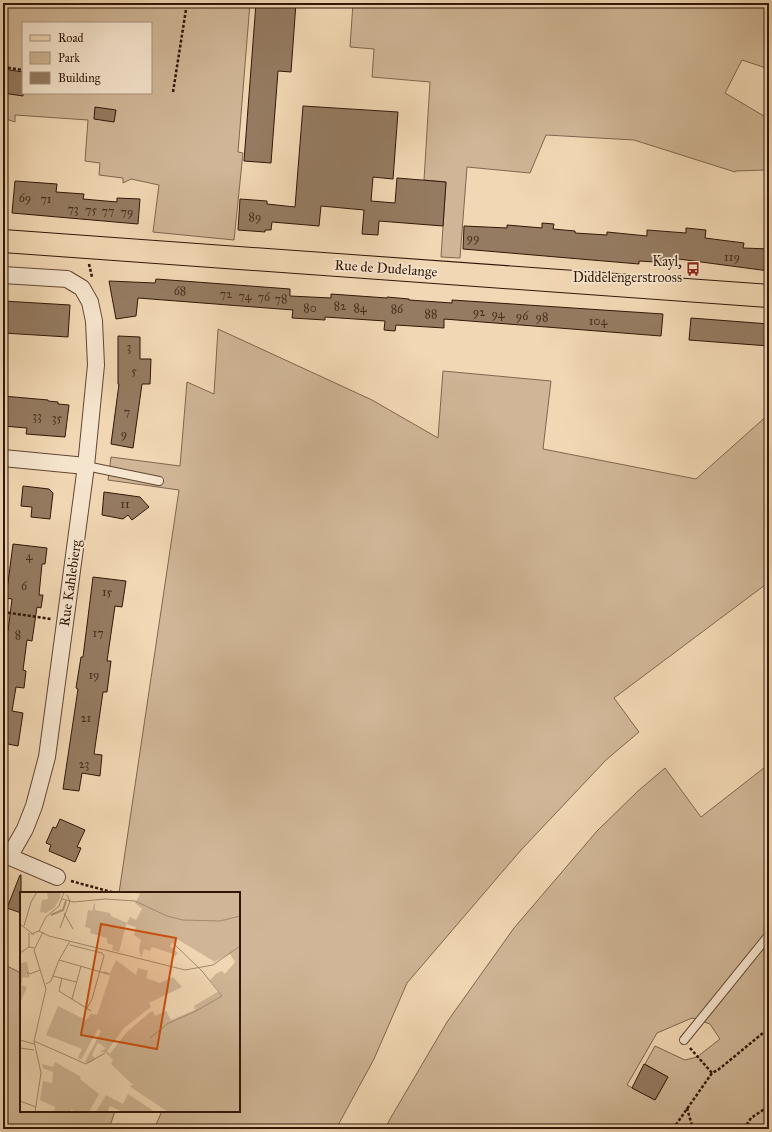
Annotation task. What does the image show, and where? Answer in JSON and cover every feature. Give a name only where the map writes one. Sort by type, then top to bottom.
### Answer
[{"type":"main road","name":"Rue de Dudelange","points":[[3,241],[769,296]]},
{"type":"street","points":[[3,275],[68,279],[82,288],[90,302]]},
{"type":"street","name":"Rue Kahlebierg","points":[[6,856],[25,829],[34,806],[47,757],[86,466],[96,365],[94,321],[90,302]]},
{"type":"street","points":[[3,458],[86,466]]},
{"type":"street","points":[[6,856],[57,877]]},
{"type":"lane","points":[[86,466],[159,481]]},
{"type":"lane","points":[[684,1040],[769,935]]},
{"type":"path","points":[[173,92],[188,3]]},
{"type":"path","points":[[3,67],[22,70]]},
{"type":"path","points":[[88,261],[94,286],[90,302]]},
{"type":"path","points":[[3,612],[65,621]]},
{"type":"path","points":[[57,877],[111,892]]},
{"type":"path","points":[[673,1129],[712,1073],[718,1070],[769,1028]]},
{"type":"path","points":[[684,1040],[712,1073]]},
{"type":"path","points":[[744,1129],[751,1118],[766,1108],[769,1102]]},
{"type":"path","points":[[687,1108],[693,1129]]},
{"type":"path","points":[[701,1129],[708,1126],[709,1129]]},
{"type":"green space","points":[[3,3],[250,3],[238,152],[243,153],[234,240],[153,232],[159,185],[131,179],[123,183],[123,178],[99,175],[100,163],[85,161],[88,120],[15,115],[15,122],[3,118]]},
{"type":"green space","points":[[353,3],[769,3],[769,72],[763,67],[742,60],[725,93],[769,119],[769,174],[765,170],[735,172],[634,140],[546,135],[530,173],[467,167],[460,258],[441,257],[446,182],[424,180],[430,82],[372,77],[374,49],[350,47]]},
{"type":"green space","points":[[218,329],[372,400],[438,438],[443,371],[551,381],[543,449],[696,479],[769,414],[769,582],[614,698],[639,732],[606,760],[521,850],[407,983],[374,1059],[336,1129],[154,1129],[162,1112],[240,1112],[240,892],[119,892],[179,490],[108,480],[111,457],[180,466],[187,382],[214,394]]},
{"type":"green space","points":[[769,764],[769,1129],[385,1129],[447,1022],[514,928],[597,831],[638,791],[665,768],[701,817]],"holes":[[[692,1018],[710,1024],[720,1039],[697,1057],[685,1060],[655,1046],[645,1064],[668,1077],[655,1100],[627,1085],[657,1033]]]},
{"type":"green space","points":[[3,964],[20,972],[20,1112],[115,1112],[109,1129],[3,1129]]},
{"type":"building","points":[[256,3],[296,3],[291,72],[278,71],[271,163],[244,161]]},
{"type":"building","points":[[3,69],[22,72],[23,96],[3,93]]},
{"type":"building","points":[[303,106],[398,112],[393,179],[373,177],[371,201],[395,203],[397,178],[446,182],[443,226],[379,221],[378,235],[362,234],[364,210],[321,206],[319,226],[272,222],[271,230],[265,230],[265,232],[238,230],[240,199],[267,201],[267,204],[295,207]]},
{"type":"building","points":[[95,107],[116,110],[114,122],[94,119]]},
{"type":"building","points":[[15,181],[57,184],[56,192],[84,194],[83,199],[117,202],[117,198],[140,199],[138,224],[12,213]]},
{"type":"building","points":[[542,223],[554,224],[553,229],[575,231],[575,233],[607,235],[607,232],[647,236],[647,230],[686,233],[686,228],[706,230],[705,238],[744,243],[743,248],[769,249],[769,271],[671,258],[671,263],[639,261],[639,264],[463,249],[464,226],[507,228],[507,225],[542,228]]},
{"type":"building","points":[[156,279],[290,289],[290,296],[331,298],[331,294],[452,303],[452,300],[663,314],[661,336],[444,319],[444,328],[396,325],[395,331],[384,330],[385,321],[325,317],[325,320],[292,318],[293,310],[138,298],[136,316],[116,319],[109,281],[155,283]]},
{"type":"building","points":[[3,301],[70,305],[68,337],[3,333]]},
{"type":"building","points":[[691,318],[769,324],[769,346],[689,340]]},
{"type":"building","points":[[118,336],[140,337],[140,359],[151,359],[150,384],[142,384],[133,448],[111,444],[119,384]]},
{"type":"building","points":[[3,396],[48,400],[58,402],[58,404],[69,405],[65,437],[26,434],[27,428],[3,426]]},
{"type":"building","points":[[23,486],[49,489],[53,493],[50,519],[31,517],[32,507],[21,506]]},
{"type":"building","points":[[104,492],[140,497],[149,507],[132,520],[128,515],[123,519],[102,515]]},
{"type":"building","points":[[13,544],[47,548],[45,564],[42,564],[39,595],[43,595],[41,608],[37,607],[32,641],[27,640],[23,670],[26,671],[24,688],[16,687],[12,711],[23,713],[18,746],[3,743],[3,630],[8,631],[12,599],[6,598]]},
{"type":"building","points":[[93,577],[126,581],[122,607],[115,606],[107,661],[111,661],[107,692],[103,692],[94,754],[102,755],[100,776],[82,773],[79,791],[63,789],[78,689],[76,688],[81,657],[83,657]]},
{"type":"building","points":[[60,819],[85,830],[77,847],[81,848],[75,862],[49,851],[51,845],[46,843],[53,827],[56,828]]},
{"type":"building","points":[[20,875],[21,875],[20,913],[7,908]]},
{"type":"building","points":[[644,1064],[668,1077],[655,1100],[632,1088]]},
{"type":"place","name":"Kayl, Diddelengerstrooss","points":[[693,269]]}]
